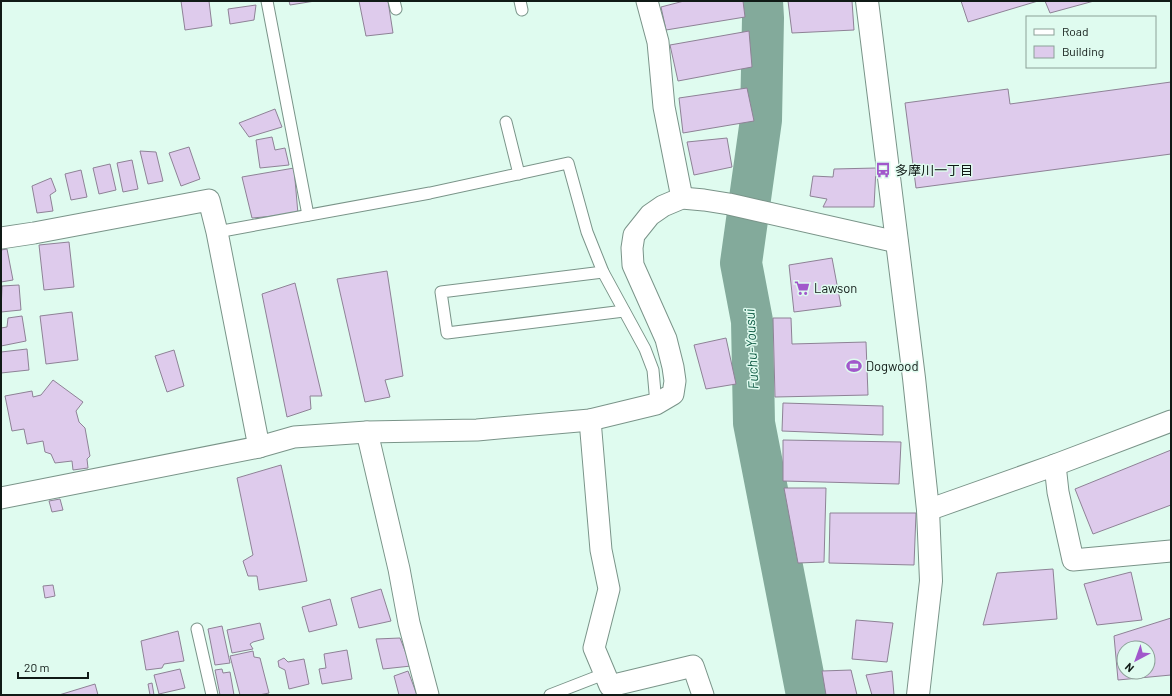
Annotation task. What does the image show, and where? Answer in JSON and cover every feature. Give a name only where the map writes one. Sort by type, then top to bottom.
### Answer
[{"type":"street","points":[[647,1],[658,42],[664,107],[682,198]]},
{"type":"street","points":[[867,1],[914,378],[928,510],[931,581],[918,695]]},
{"type":"street","points":[[1,498],[259,447],[294,438],[367,432],[477,430],[590,420],[656,404],[673,394],[675,381],[673,367],[666,339],[633,265],[632,248],[634,236],[650,215],[663,206],[682,198],[729,204],[897,242]]},
{"type":"street","points":[[1,238],[209,200],[217,232],[259,447]]},
{"type":"street","points":[[590,420],[601,550],[609,589],[594,648],[604,674],[610,686],[693,666],[703,695]]},
{"type":"street","points":[[928,510],[1055,465],[1171,421]]},
{"type":"street","points":[[367,432],[410,623],[428,695]]},
{"type":"street","points":[[1055,465],[1058,492],[1073,560],[1171,551]]},
{"type":"lane","points":[[267,1],[308,215]]},
{"type":"lane","points":[[506,122],[519,174]]},
{"type":"lane","points":[[217,232],[430,193],[568,163],[587,232],[603,272],[645,349],[653,370],[656,404]]},
{"type":"lane","points":[[603,272],[441,292],[447,333],[624,311]]},
{"type":"lane","points":[[197,629],[212,695]]},
{"type":"lane","points":[[550,695],[604,674]]},
{"type":"building","points":[[181,1],[209,1],[212,26],[185,30]]},
{"type":"building","points":[[289,1],[315,1],[290,5]]},
{"type":"building","points":[[359,1],[388,1],[393,33],[366,36]]},
{"type":"building","points":[[684,1],[743,1],[745,17],[666,30],[661,7]]},
{"type":"building","points":[[788,1],[852,1],[854,30],[792,33]]},
{"type":"building","points":[[961,1],[1038,1],[968,22]]},
{"type":"building","points":[[1045,1],[1094,1],[1050,13]]},
{"type":"building","points":[[256,5],[254,20],[230,24],[228,9]]},
{"type":"building","points":[[749,31],[752,67],[678,81],[670,45]]},
{"type":"building","points":[[1171,82],[1171,154],[916,188],[905,103],[1008,89],[1010,104]]},
{"type":"building","points":[[747,88],[754,121],[683,133],[679,98]]},
{"type":"building","points":[[275,109],[282,127],[249,137],[239,123]]},
{"type":"building","points":[[272,137],[275,150],[285,148],[289,165],[260,168],[256,140]]},
{"type":"building","points":[[727,138],[732,167],[694,175],[687,142]]},
{"type":"building","points":[[189,147],[200,179],[181,186],[169,153]]},
{"type":"building","points":[[140,151],[156,152],[163,181],[148,184]]},
{"type":"building","points":[[132,160],[138,189],[123,192],[117,163]]},
{"type":"building","points":[[110,164],[116,190],[99,194],[93,168]]},
{"type":"building","points":[[294,168],[298,214],[252,218],[242,177]]},
{"type":"building","points":[[876,168],[874,207],[823,207],[827,199],[810,196],[813,176],[833,177],[834,169]]},
{"type":"building","points":[[81,170],[87,197],[71,200],[65,174]]},
{"type":"building","points":[[51,178],[56,191],[50,195],[53,211],[37,213],[32,186]]},
{"type":"building","points":[[69,242],[74,287],[44,290],[39,245]]},
{"type":"building","points":[[7,249],[13,280],[1,282],[1,250]]},
{"type":"building","points":[[832,258],[841,306],[794,312],[789,265]]},
{"type":"building","points":[[387,271],[403,376],[385,380],[390,397],[365,402],[337,279]]},
{"type":"building","points":[[295,283],[322,396],[310,396],[311,409],[287,417],[262,294]]},
{"type":"building","points":[[19,285],[21,310],[1,312],[2,286]]},
{"type":"building","points":[[72,312],[78,360],[46,364],[40,316]]},
{"type":"building","points":[[22,316],[26,341],[1,346],[1,328],[7,327],[8,318]]},
{"type":"building","points":[[773,318],[791,318],[792,344],[866,342],[868,395],[775,397]]},
{"type":"building","points":[[726,338],[736,384],[706,389],[694,345]]},
{"type":"building","points":[[27,349],[29,370],[1,373],[1,352]]},
{"type":"building","points":[[174,350],[184,386],[167,392],[155,356]]},
{"type":"building","points":[[53,380],[83,402],[76,411],[79,422],[85,428],[90,456],[87,459],[88,468],[73,470],[72,461],[55,463],[51,454],[45,452],[43,441],[27,444],[24,429],[12,431],[5,396],[32,391],[33,397],[41,395]]},
{"type":"building","points":[[783,403],[883,406],[883,435],[782,431]]},
{"type":"building","points":[[783,440],[901,442],[899,484],[783,481]]},
{"type":"building","points":[[1171,450],[1171,505],[1093,534],[1075,489]]},
{"type":"building","points":[[281,465],[307,581],[259,590],[257,576],[248,576],[243,561],[253,555],[237,478]]},
{"type":"building","points":[[784,488],[826,488],[824,562],[798,563]]},
{"type":"building","points":[[60,499],[63,510],[52,512],[49,501]]},
{"type":"building","points":[[830,513],[916,513],[914,565],[829,563]]},
{"type":"building","points":[[1053,569],[1057,619],[983,625],[997,573]]},
{"type":"building","points":[[1131,572],[1142,620],[1097,625],[1084,584]]},
{"type":"building","points":[[53,585],[55,596],[45,598],[43,586]]},
{"type":"building","points":[[381,589],[391,621],[359,628],[351,598]]},
{"type":"building","points":[[330,599],[337,625],[309,632],[302,607]]},
{"type":"building","points":[[1171,618],[1171,675],[1156,676],[1156,640],[1116,640],[1116,658],[1114,636]]},
{"type":"building","points":[[856,620],[893,623],[887,662],[852,659]]},
{"type":"building","points":[[260,623],[264,639],[250,644],[253,649],[232,653],[227,630]]},
{"type":"building","points":[[222,626],[230,663],[215,665],[208,629]]},
{"type":"building","points":[[178,631],[184,661],[164,664],[162,668],[146,670],[141,641]]},
{"type":"building","points":[[400,638],[411,666],[383,669],[376,639]]},
{"type":"building","points":[[347,650],[352,679],[322,684],[319,669],[326,668],[324,654]]},
{"type":"building","points":[[253,651],[254,657],[260,658],[269,693],[259,695],[240,695],[230,656]]},
{"type":"building","points":[[284,658],[288,662],[304,659],[309,684],[289,689],[285,670],[279,667],[278,661]]},
{"type":"building","points":[[180,669],[185,688],[159,694],[154,675]]},
{"type":"building","points":[[222,669],[223,673],[230,672],[234,695],[220,695],[215,670]]},
{"type":"building","points":[[851,670],[857,695],[826,695],[822,671]]},
{"type":"building","points":[[408,671],[417,695],[399,695],[394,676]]},
{"type":"building","points":[[892,671],[894,695],[872,695],[866,675]]},
{"type":"building","points":[[152,683],[154,695],[150,695],[148,684]]},
{"type":"building","points":[[95,684],[98,695],[59,695]]},
{"type":"waterway","name":"Fuchu-Yousui","points":[[762,1],[761,120],[741,263],[752,321],[754,423],[807,695]]},
{"type":"place","name":"多摩川一丁目","points":[[883,170]]},
{"type":"place","name":"Lawson","points":[[802,288]]},
{"type":"place","name":"Dogwood","points":[[854,366]]}]
